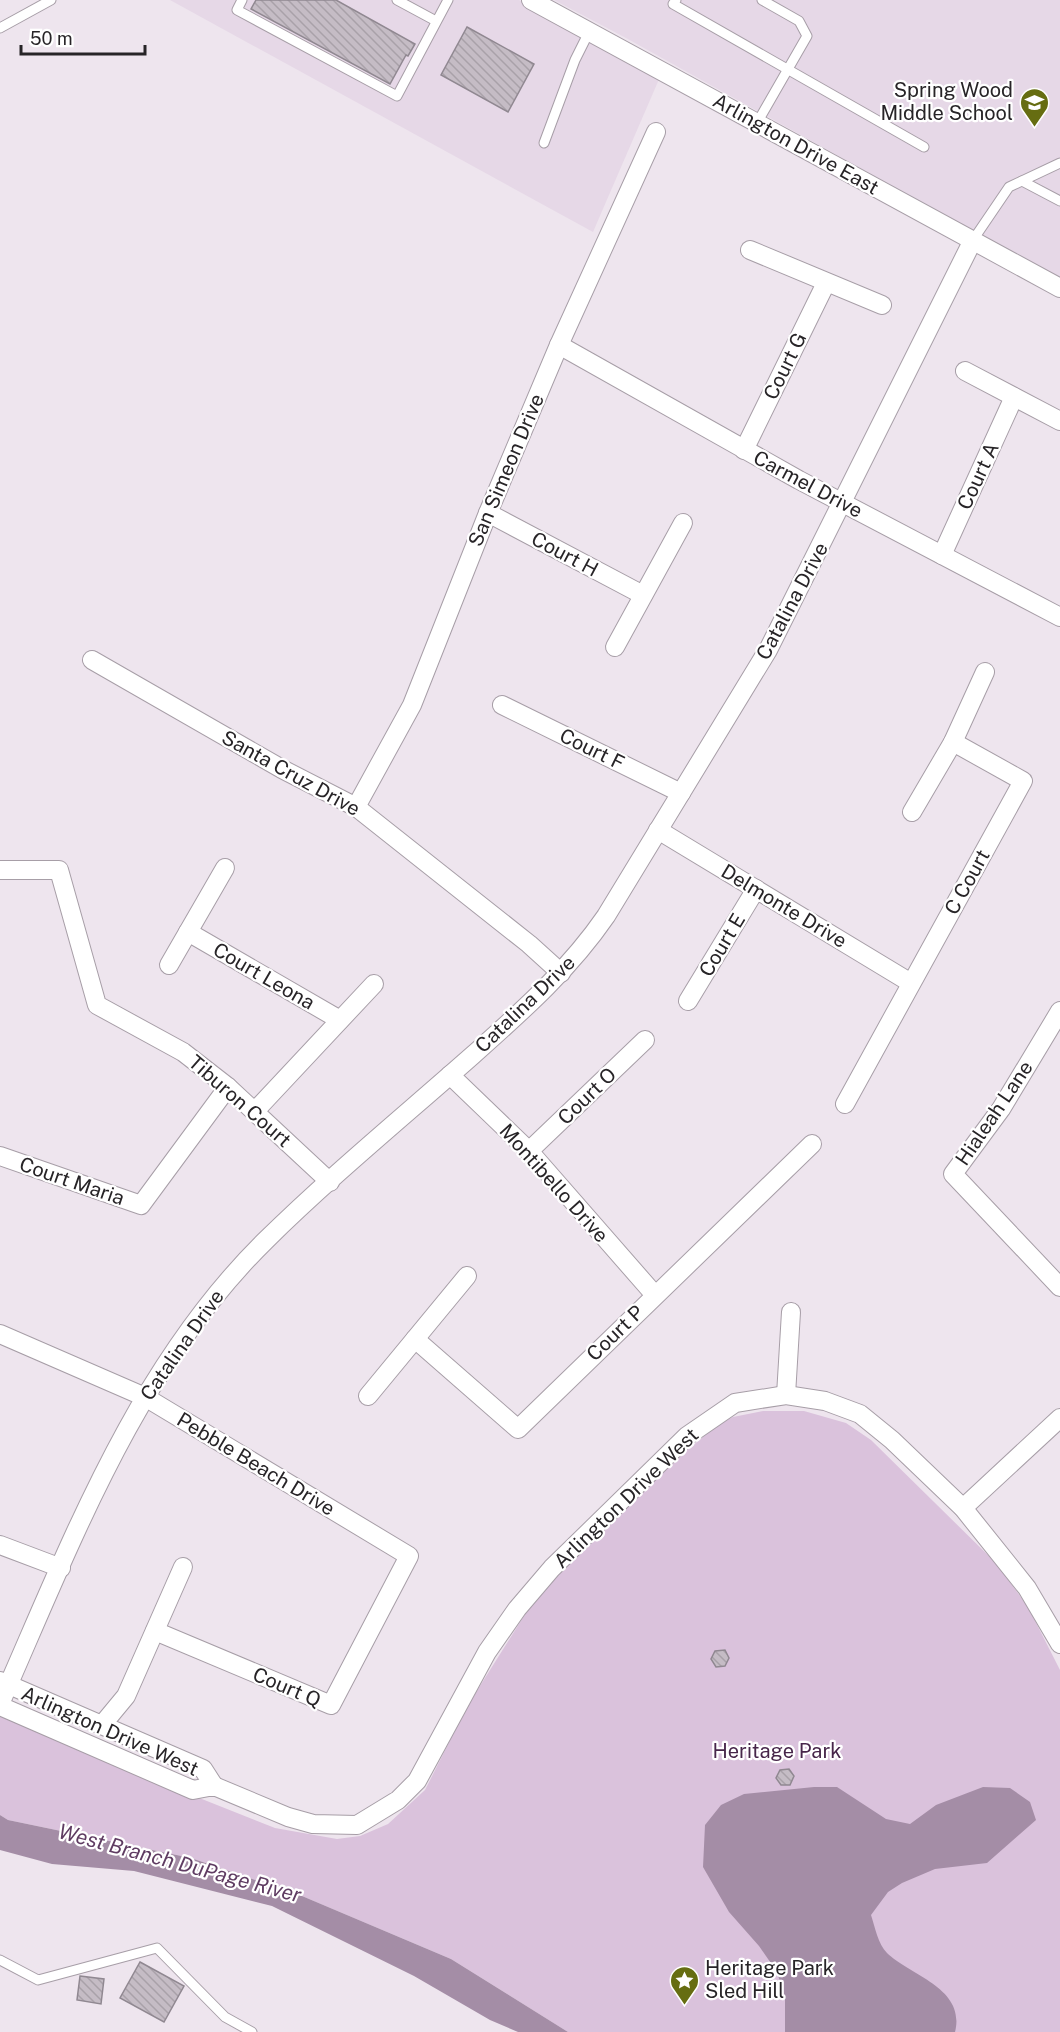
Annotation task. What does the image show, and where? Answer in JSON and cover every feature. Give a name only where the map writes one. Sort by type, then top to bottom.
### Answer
[{"type":"street","name":"Arlington Drive East","points":[[531,0],[1060,288]]},
{"type":"street","name":"San Simeon Drive","points":[[356,807],[412,705],[488,513],[559,345],[656,132]]},
{"type":"street","name":"Catalina Drive","points":[[0,1705],[4,1683],[116,1449],[182,1337],[222,1287],[265,1240],[561,973],[606,916],[768,650],[973,240]]},
{"type":"street","points":[[750,249],[882,305]]},
{"type":"street","name":"Court G","points":[[744,450],[826,283]]},
{"type":"street","name":"Carmel Drive","points":[[559,345],[744,450],[1060,617]]},
{"type":"street","points":[[965,371],[1060,421]]},
{"type":"street","name":"Court A","points":[[942,555],[1014,397]]},
{"type":"street","name":"Court H","points":[[488,513],[643,595]]},
{"type":"street","points":[[615,647],[683,523]]},
{"type":"street","name":"Santa Cruz Drive","points":[[92,660],[282,769],[356,807],[529,944],[561,973]]},
{"type":"street","points":[[912,812],[953,742],[985,672]]},
{"type":"street","name":"Court F","points":[[502,705],[681,793]]},
{"type":"street","name":"C Court","points":[[845,1104],[1023,781],[953,742]]},
{"type":"street","name":"Delmonte Drive","points":[[658,830],[911,983]]},
{"type":"street","points":[[169,965],[225,868]]},
{"type":"street","name":"Tiburon Court","points":[[0,870],[59,870],[97,1005],[183,1052],[228,1086],[330,1182]]},
{"type":"street","name":"Court E","points":[[688,1001],[756,889]]},
{"type":"street","name":"Court Leona","points":[[188,932],[340,1020]]},
{"type":"street","name":"Court Leona","points":[[255,1111],[374,984]]},
{"type":"street","name":"Hialeah Lane","points":[[1060,1011],[1001,1109],[953,1174],[1060,1287]]},
{"type":"street","name":"Court O","points":[[529,1151],[645,1040]]},
{"type":"street","name":"Montibello Drive","points":[[450,1075],[529,1151],[654,1294]]},
{"type":"street","name":"Court Maria","points":[[0,1156],[141,1205],[228,1086]]},
{"type":"street","name":"Court P","points":[[415,1339],[518,1429],[654,1294],[812,1144]]},
{"type":"street","points":[[368,1396],[467,1276]]},
{"type":"street","points":[[786,1395],[791,1312]]},
{"type":"street","name":"Pebble Beach Drive","points":[[0,1334],[145,1397],[409,1556]]},
{"type":"street","name":"Arlington Drive West","points":[[0,1705],[193,1790],[214,1786],[288,1817],[313,1824],[357,1825],[398,1800],[417,1781],[487,1652],[517,1609],[552,1568],[696,1429],[735,1403],[786,1395],[825,1401],[860,1414],[892,1440],[963,1508],[1027,1588],[1060,1644]]},
{"type":"street","points":[[963,1508],[1060,1418]]},
{"type":"street","points":[[0,1545],[61,1568]]},
{"type":"street","name":"Court Q","points":[[155,1631],[331,1706],[409,1556]]},
{"type":"street","points":[[102,1725],[126,1696],[183,1567]]},
{"type":"street","name":"Arlington Drive West","points":[[4,1683],[203,1769],[214,1786]]},
{"type":"lane","points":[[0,28],[51,0]]},
{"type":"lane","points":[[242,0],[237,9],[397,96],[448,0]]},
{"type":"lane","points":[[398,0],[436,21]]},
{"type":"lane","points":[[676,0],[673,4],[924,147]]},
{"type":"lane","points":[[757,123],[807,36],[799,21],[762,0]]},
{"type":"lane","points":[[544,143],[575,60],[589,32]]},
{"type":"lane","points":[[973,240],[1009,187],[1060,163]]},
{"type":"lane","points":[[1022,181],[1060,201]]},
{"type":"lane","points":[[0,1960],[38,1980],[157,1948],[225,2018],[252,2032]]},
{"type":"shaded area","points":[[170,0],[519,0],[660,77],[593,232]]},
{"type":"shaded area","points":[[554,0],[1060,0],[1060,279],[626,38]]},
{"type":"green space","name":"Heritage Park","points":[[763,1411],[804,1411],[846,1423],[871,1440],[996,1563],[1028,1607],[1060,1670],[1060,2032],[568,2032],[451,1959],[302,1896],[191,1858],[8,1820],[0,1815],[0,1714],[86,1753],[275,1828],[337,1839],[360,1836],[388,1824],[425,1790],[468,1705],[529,1608],[588,1542],[675,1460],[719,1424],[733,1417]]},
{"type":"water","points":[[837,1787],[886,1819],[910,1824],[936,1805],[983,1787],[1010,1788],[1030,1802],[1036,1820],[987,1863],[935,1869],[902,1883],[888,1892],[871,1915],[879,1940],[887,1953],[945,1994],[952,2004],[956,2017],[955,2032],[785,2032],[785,1998],[777,1972],[759,1946],[729,1912],[703,1867],[705,1825],[721,1805],[744,1794]]},
{"type":"water","name":"West Branch DuPage River","points":[[0,1815],[8,1820],[191,1858],[302,1896],[451,1959],[568,2032],[518,2032],[490,2020],[414,1976],[272,1906],[134,1871],[52,1864],[0,1850]]},
{"type":"building","points":[[256,0],[336,0],[415,44],[408,56],[406,55],[390,84],[251,9]]},
{"type":"building","points":[[467,27],[534,64],[508,112],[441,75]]},
{"type":"building","points":[[725,1650],[729,1658],[725,1666],[716,1667],[711,1659],[715,1651]]},
{"type":"building","points":[[789,1769],[794,1776],[790,1785],[781,1785],[776,1778],[780,1770]]},
{"type":"building","points":[[140,1962],[184,1986],[164,2022],[120,1998]]},
{"type":"building","points":[[80,1976],[104,1979],[101,2004],[77,2000]]},
{"type":"place","name":"Spring Wood Middle School","points":[[1034,128]]},
{"type":"place","name":"Heritage Park Sled Hill","points":[[684,2006]]}]
